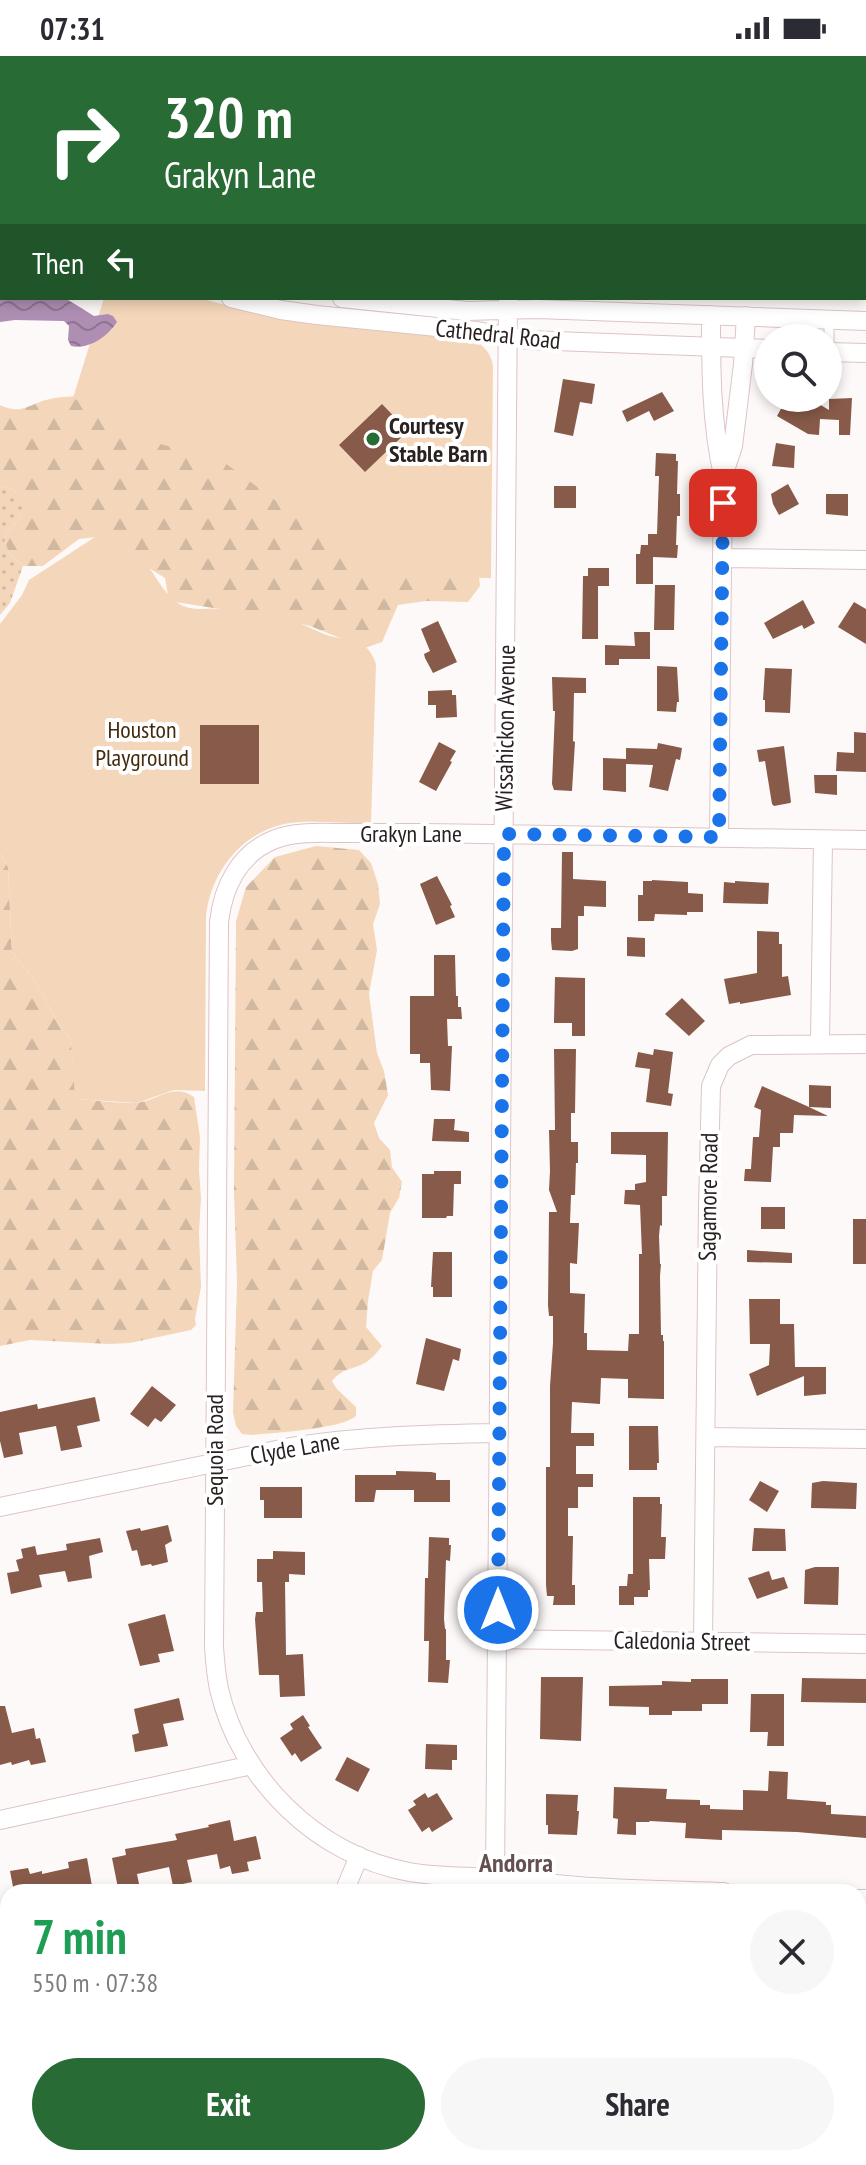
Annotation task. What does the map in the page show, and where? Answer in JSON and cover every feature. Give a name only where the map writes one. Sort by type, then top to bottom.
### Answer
[{"type":"street","name":"Cathedral Road","points":[[239,300],[317,315],[477,331],[549,342],[754,349]]},
{"type":"street","name":"Cathedral Road","points":[[361,300],[467,311],[508,304],[866,321]]},
{"type":"street","name":"Wissahickon Avenue","points":[[495,1878],[508,304]]},
{"type":"street","points":[[711,315],[717,446],[723,475],[719,837]]},
{"type":"street","points":[[723,475],[733,446],[746,316]]},
{"type":"street","points":[[842,352],[866,353]]},
{"type":"street","points":[[723,558],[866,560]]},
{"type":"street","name":"Grakyn Lane","points":[[250,855],[275,839],[308,833],[866,840]]},
{"type":"street","points":[[820,1043],[823,840]]},
{"type":"street","name":"Sequoia Road","points":[[250,855],[225,889],[219,922],[213,1626],[216,1668],[225,1709],[252,1765],[270,1791],[294,1815],[325,1838],[359,1856],[409,1872],[559,1884]]},
{"type":"street","name":"Sagamore Road","points":[[703,1641],[710,1100],[715,1075],[729,1056],[751,1045],[866,1044]]},
{"type":"street","name":"Clyde Lane","points":[[0,1507],[291,1447],[372,1436],[499,1433]]},
{"type":"street","points":[[706,1437],[866,1439]]},
{"type":"street","name":"Caledonia Street","points":[[498,1639],[866,1644]]},
{"type":"street","points":[[0,1820],[252,1765]]},
{"type":"street","points":[[347,1884],[359,1856]]},
{"type":"lane","points":[[829,319],[829,324]]},
{"type":"green space","points":[[103,300],[207,300],[276,318],[473,339],[489,354],[493,367],[491,578],[377,576],[221,460],[145,440],[73,398]]},
{"type":"green space","points":[[83,396],[477,557],[480,586],[468,602],[426,601],[398,605],[382,642],[365,648],[310,626],[277,618],[169,601],[165,578],[106,536],[79,539],[43,566],[23,566],[8,551],[4,537],[20,518],[25,502],[13,489],[0,486],[0,405],[20,409],[54,398]]},
{"type":"green space","points":[[0,486],[13,489],[26,502],[20,518],[4,537],[8,551],[23,566],[10,603],[0,615]]},
{"type":"green space","name":"Houston Playground","points":[[98,535],[116,538],[130,546],[178,603],[194,609],[278,615],[327,635],[363,645],[376,664],[371,823],[284,824],[254,837],[230,858],[214,886],[206,917],[205,1091],[174,1090],[137,1103],[75,1099],[71,1040],[35,981],[12,952],[8,867],[0,853],[0,624],[22,595],[29,580]]},
{"type":"green space","points":[[316,846],[359,850],[371,863],[378,884],[380,904],[373,924],[377,950],[369,994],[377,1053],[388,1095],[374,1123],[379,1138],[390,1150],[392,1167],[402,1182],[399,1198],[390,1213],[382,1260],[373,1271],[368,1301],[366,1327],[382,1346],[367,1361],[342,1372],[332,1381],[356,1407],[356,1416],[322,1427],[242,1434],[236,1426],[233,1412],[237,1283],[234,1193],[236,921],[246,887],[275,857]]},
{"type":"green space","points":[[0,853],[8,867],[12,952],[35,981],[71,1040],[76,1099],[133,1103],[178,1091],[194,1097],[200,1137],[201,1287],[196,1325],[191,1330],[130,1343],[30,1340],[0,1346]]},
{"type":"water","points":[[0,300],[68,300],[94,316],[108,314],[117,322],[97,341],[78,347],[71,346],[69,326],[64,321],[0,322]]},
{"type":"building","points":[[563,379],[595,384],[592,404],[580,402],[573,436],[554,432]]},
{"type":"building","points":[[662,392],[674,411],[654,421],[649,411],[627,422],[622,411]]},
{"type":"building","points":[[842,398],[852,398],[850,435],[839,435],[839,420],[820,419],[819,435],[808,434],[777,416],[779,412],[842,412]]},
{"type":"building","name":"Courtesy Stable Barn","points":[[382,404],[408,431],[365,472],[339,445]]},
{"type":"building","points":[[776,443],[795,446],[794,468],[772,466]]},
{"type":"building","points":[[656,453],[676,454],[678,461],[680,516],[677,516],[677,558],[653,557],[653,584],[636,584],[636,554],[640,554],[641,545],[648,545],[648,534],[657,534],[659,476],[655,476]]},
{"type":"building","points":[[788,484],[799,504],[779,515],[771,494]]},
{"type":"building","points":[[554,486],[576,486],[576,508],[554,508]]},
{"type":"building","points":[[826,494],[848,494],[848,516],[826,514]]},
{"type":"building","points":[[588,568],[609,568],[609,586],[598,586],[598,639],[582,639],[583,576],[588,576]]},
{"type":"building","points":[[655,585],[675,585],[674,630],[654,630]]},
{"type":"building","points":[[803,600],[815,623],[804,629],[802,625],[773,639],[764,623]]},
{"type":"building","points":[[854,602],[866,609],[866,644],[838,627]]},
{"type":"building","points":[[438,621],[457,662],[433,673],[425,658],[424,654],[430,651],[421,629]]},
{"type":"building","points":[[634,632],[650,632],[650,659],[619,659],[619,665],[605,665],[605,645],[635,646]]},
{"type":"building","points":[[657,666],[677,667],[679,702],[676,712],[657,711]]},
{"type":"building","points":[[765,668],[792,669],[790,713],[765,712]]},
{"type":"building","points":[[552,677],[586,678],[586,693],[574,693],[572,791],[554,790],[552,784],[555,711]]},
{"type":"building","points":[[452,690],[452,695],[456,695],[457,717],[436,718],[436,705],[428,705],[428,691]]},
{"type":"building","points":[[200,725],[259,725],[259,784],[200,784]]},
{"type":"building","points":[[854,732],[866,733],[866,772],[836,771],[837,752],[854,753]]},
{"type":"building","points":[[439,742],[456,751],[436,791],[419,782]]},
{"type":"building","points":[[658,743],[682,748],[668,791],[649,787],[653,765],[626,764],[626,792],[603,790],[603,758],[626,759],[626,748],[657,749]]},
{"type":"building","points":[[784,746],[791,802],[774,806],[765,761],[759,762],[757,750]]},
{"type":"building","points":[[814,775],[837,775],[837,795],[815,793]]},
{"type":"building","points":[[562,852],[573,852],[573,879],[606,881],[606,907],[584,906],[584,916],[578,916],[578,949],[572,951],[552,950],[551,928],[561,928]]},
{"type":"building","points":[[437,876],[455,917],[436,925],[420,884]]},
{"type":"building","points":[[643,881],[688,882],[688,893],[703,894],[703,912],[655,914],[654,921],[638,921],[638,895],[643,895]]},
{"type":"building","points":[[724,882],[769,883],[768,904],[723,903]]},
{"type":"building","points":[[757,931],[779,932],[782,977],[788,976],[791,995],[729,1004],[724,979],[757,973]]},
{"type":"building","points":[[627,937],[645,938],[645,957],[627,956]]},
{"type":"building","points":[[434,955],[455,955],[456,996],[462,1019],[447,1019],[448,1046],[452,1046],[450,1091],[431,1090],[430,1063],[420,1063],[420,1054],[410,1054],[410,996],[434,996]]},
{"type":"building","points":[[555,977],[585,978],[585,1036],[572,1036],[572,1023],[554,1023]]},
{"type":"building","points":[[682,998],[705,1021],[689,1036],[665,1014]]},
{"type":"building","points":[[554,1049],[576,1049],[575,1113],[571,1113],[571,1142],[578,1142],[578,1163],[575,1195],[571,1195],[570,1223],[579,1223],[577,1264],[570,1263],[570,1293],[585,1294],[587,1350],[628,1351],[629,1334],[639,1334],[640,1205],[624,1204],[625,1190],[635,1190],[635,1184],[646,1182],[646,1155],[611,1154],[611,1132],[668,1132],[667,1196],[662,1196],[659,1236],[664,1399],[628,1398],[628,1379],[601,1378],[600,1404],[572,1402],[571,1433],[594,1433],[594,1446],[576,1446],[576,1474],[593,1474],[593,1487],[578,1487],[578,1508],[568,1508],[568,1536],[573,1536],[572,1585],[575,1585],[575,1605],[553,1605],[554,1596],[547,1596],[546,1585],[546,1467],[550,1467],[553,1343],[553,1316],[549,1316],[548,1305],[549,1212],[557,1212],[549,1190],[549,1130],[555,1130]]},
{"type":"building","points":[[654,1049],[673,1052],[668,1093],[673,1094],[671,1106],[646,1102],[650,1069],[635,1067],[638,1052],[653,1055]]},
{"type":"building","points":[[809,1085],[831,1086],[831,1108],[809,1107]]},
{"type":"building","points":[[762,1086],[828,1116],[794,1115],[793,1133],[780,1133],[780,1147],[773,1147],[771,1182],[744,1181],[745,1169],[751,1169],[753,1137],[759,1137],[761,1110],[754,1107]]},
{"type":"building","points":[[434,1119],[455,1119],[454,1130],[469,1132],[469,1142],[432,1141]]},
{"type":"building","points":[[434,1171],[461,1171],[461,1184],[454,1184],[453,1216],[422,1218],[422,1174],[434,1174]]},
{"type":"building","points":[[761,1207],[785,1207],[785,1229],[761,1229]]},
{"type":"building","points":[[853,1219],[866,1219],[866,1264],[853,1264]]},
{"type":"building","points":[[747,1250],[792,1253],[792,1263],[747,1262]]},
{"type":"building","points":[[433,1252],[452,1252],[452,1297],[433,1297]]},
{"type":"building","points":[[749,1299],[780,1299],[780,1324],[794,1324],[795,1367],[826,1367],[826,1394],[804,1396],[804,1376],[757,1396],[749,1374],[769,1365],[770,1344],[750,1344]]},
{"type":"building","points":[[426,1338],[461,1349],[459,1361],[453,1359],[444,1391],[416,1384]]},
{"type":"building","points":[[152,1386],[176,1405],[161,1422],[155,1418],[148,1427],[130,1414]]},
{"type":"building","points":[[95,1397],[100,1421],[77,1426],[82,1447],[61,1451],[56,1426],[19,1433],[23,1454],[4,1458],[0,1441],[0,1412],[37,1404],[38,1409]]},
{"type":"building","points":[[629,1426],[658,1426],[657,1470],[629,1470]]},
{"type":"building","points":[[396,1471],[431,1472],[436,1473],[436,1480],[450,1480],[450,1502],[414,1502],[414,1490],[376,1490],[374,1502],[355,1502],[355,1475],[396,1475]]},
{"type":"building","points":[[760,1481],[779,1491],[767,1512],[749,1500]]},
{"type":"building","points":[[812,1483],[857,1483],[856,1509],[811,1508]]},
{"type":"building","points":[[260,1487],[302,1487],[302,1518],[264,1518]]},
{"type":"building","points":[[633,1497],[660,1497],[661,1537],[666,1537],[665,1559],[649,1559],[648,1597],[634,1597],[634,1605],[619,1605],[619,1586],[627,1586],[628,1574],[633,1574]]},
{"type":"building","points":[[168,1525],[172,1541],[165,1545],[168,1562],[141,1566],[137,1550],[132,1551],[126,1531]]},
{"type":"building","points":[[754,1528],[785,1529],[786,1551],[752,1551]]},
{"type":"building","points":[[429,1537],[449,1538],[451,1545],[450,1561],[446,1560],[444,1619],[446,1660],[450,1660],[448,1683],[428,1682],[429,1641],[424,1641]]},
{"type":"building","points":[[100,1538],[103,1552],[89,1556],[92,1578],[68,1582],[65,1571],[39,1575],[42,1587],[11,1594],[7,1573],[19,1571],[16,1560],[23,1558],[21,1549],[35,1546],[37,1555],[67,1550],[66,1544]]},
{"type":"building","points":[[273,1551],[305,1552],[305,1575],[289,1574],[289,1582],[285,1582],[286,1655],[303,1654],[305,1696],[280,1697],[279,1675],[259,1675],[255,1619],[256,1612],[263,1612],[262,1582],[257,1582],[257,1559],[273,1559]]},
{"type":"building","points":[[839,1567],[838,1605],[804,1604],[805,1570]]},
{"type":"building","points":[[769,1571],[772,1580],[784,1577],[788,1588],[757,1599],[748,1578]]},
{"type":"building","points":[[165,1614],[174,1651],[158,1654],[160,1662],[140,1666],[128,1624]]},
{"type":"building","points":[[541,1677],[583,1677],[581,1741],[540,1739]]},
{"type":"building","points":[[802,1678],[866,1679],[866,1703],[801,1702]]},
{"type":"building","points":[[691,1679],[728,1679],[728,1704],[702,1704],[702,1711],[672,1711],[672,1715],[649,1715],[649,1707],[609,1706],[609,1686],[662,1685],[662,1681],[691,1682]]},
{"type":"building","points":[[751,1694],[784,1694],[784,1746],[767,1746],[768,1732],[750,1732]]},
{"type":"building","points":[[179,1698],[184,1720],[163,1724],[168,1746],[135,1752],[132,1735],[139,1733],[134,1709]]},
{"type":"building","points":[[0,1706],[5,1706],[12,1733],[34,1728],[46,1762],[31,1765],[29,1760],[0,1765]]},
{"type":"building","points":[[303,1715],[322,1748],[301,1762],[295,1753],[292,1756],[280,1738],[293,1729],[290,1724]]},
{"type":"building","points":[[426,1744],[457,1745],[457,1760],[452,1760],[452,1770],[425,1769]]},
{"type":"building","points":[[347,1757],[370,1769],[358,1792],[335,1780]]},
{"type":"building","points":[[769,1771],[788,1772],[787,1799],[826,1802],[826,1805],[831,1805],[831,1814],[866,1816],[866,1838],[722,1830],[722,1840],[685,1838],[686,1823],[650,1821],[636,1822],[636,1835],[617,1834],[618,1819],[613,1818],[614,1787],[667,1789],[666,1799],[700,1800],[700,1805],[710,1805],[710,1809],[743,1810],[743,1790],[768,1791]]},
{"type":"building","points":[[425,1793],[428,1798],[437,1793],[453,1819],[432,1832],[429,1827],[422,1832],[408,1810],[416,1805],[413,1801]]},
{"type":"building","points":[[546,1794],[578,1795],[577,1835],[548,1834]]},
{"type":"building","points":[[230,1820],[234,1841],[256,1836],[261,1859],[247,1862],[249,1871],[232,1874],[230,1866],[220,1869],[217,1854],[187,1860],[192,1882],[173,1884],[169,1867],[137,1874],[139,1884],[117,1884],[112,1858],[126,1855],[125,1849],[177,1840],[175,1834]]},
{"type":"building","points":[[87,1858],[92,1884],[12,1884],[10,1871],[28,1868],[30,1874],[42,1871],[42,1874],[69,1868],[68,1862]]},
{"type":"place","name":"Courtesy Stable Barn","points":[[373,439]]},
{"type":"district","name":"Andorra","points":[[516,1862]]},
{"type":"route","points":[[498,1610],[504,834],[719,837],[723,503]]}]
